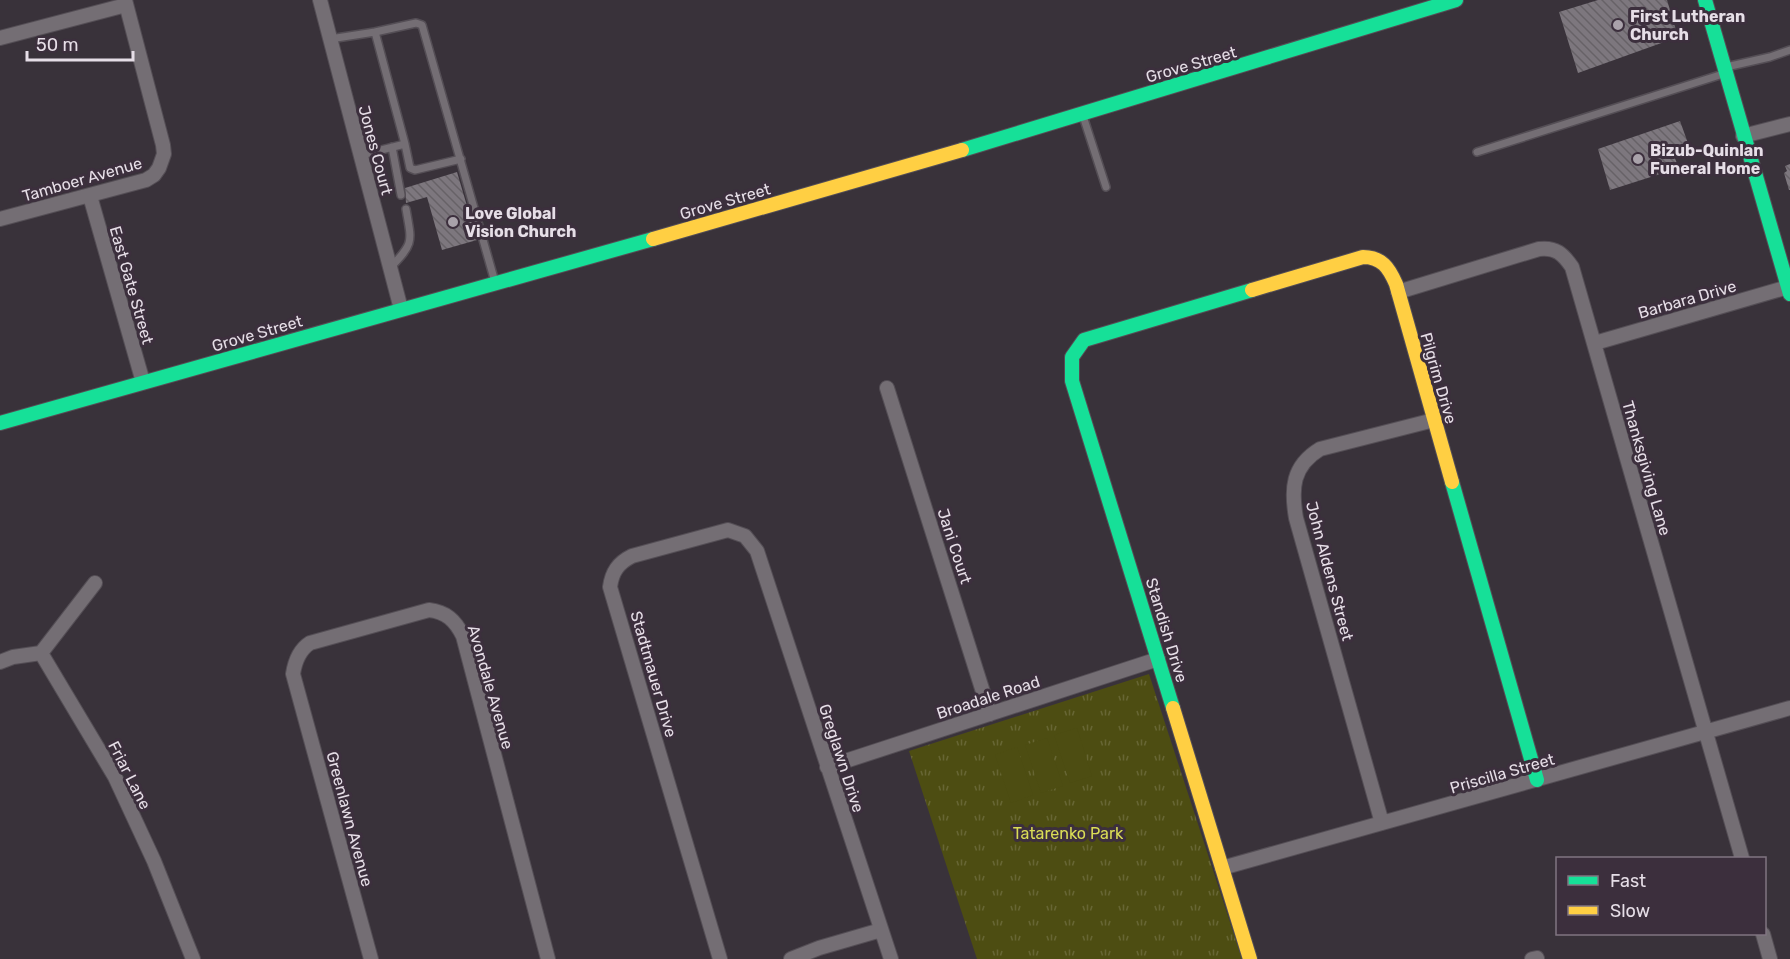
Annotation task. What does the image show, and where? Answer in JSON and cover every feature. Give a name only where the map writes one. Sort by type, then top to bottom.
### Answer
[{"type":"street","name":"Jones Court","points":[[320,0],[401,309]]},
{"type":"street","name":"Grove Street","points":[[0,423],[1082,114],[1456,0]]},
{"type":"street","points":[[1705,0],[1743,136],[1780,252],[1789,291]]},
{"type":"street","points":[[0,38],[126,3]]},
{"type":"street","name":"Tamboer Avenue","points":[[0,219],[124,187],[154,175],[159,168],[164,154],[126,3]]},
{"type":"street","points":[[1743,136],[1790,124]]},
{"type":"street","name":"East Gate Street","points":[[90,196],[143,382]]},
{"type":"street","name":"Thanksgiving Lane","points":[[1398,292],[1539,249],[1554,249],[1565,256],[1572,267],[1742,857]]},
{"type":"street","name":"Pilgrim Drive","points":[[1110,331],[1363,257],[1371,256],[1390,268],[1536,780]]},
{"type":"street","name":"Barbara Drive","points":[[1595,343],[1789,291]]},
{"type":"street","name":"Standish Drive","points":[[1110,331],[1084,340],[1071,363],[1072,381],[1250,959]]},
{"type":"street","name":"Jani Court","points":[[887,388],[990,714]]},
{"type":"street","name":"John Aldens Street","points":[[1382,823],[1296,518],[1293,498],[1294,483],[1307,457],[1320,449],[1434,420]]},
{"type":"street","name":"Stadtmauer Drive","points":[[720,959],[610,587],[611,577],[615,569],[632,556],[720,530],[728,530],[745,536],[757,551],[762,567]]},
{"type":"street","name":"Greglawn Drive","points":[[762,567],[891,959]]},
{"type":"street","points":[[0,662],[13,657],[41,653],[94,583]]},
{"type":"street","name":"Avondale Avenue","points":[[297,688],[293,674],[294,663],[304,647],[310,643],[429,610],[452,619],[463,636],[548,959]]},
{"type":"street","name":"Friar Lane","points":[[41,653],[115,777],[154,861],[193,959]]},
{"type":"street","name":"Broadale Road","points":[[828,767],[1158,659]]},
{"type":"street","name":"Greenlawn Avenue","points":[[297,688],[371,959]]},
{"type":"street","name":"Priscilla Street","points":[[1222,868],[1790,708]]},
{"type":"street","points":[[791,959],[819,948],[881,930]]},
{"type":"street","points":[[1764,935],[1770,959]]},
{"type":"lane","points":[[330,39],[375,32],[416,22],[422,25],[495,283]]},
{"type":"lane","points":[[375,32],[410,168],[415,170],[461,159]]},
{"type":"lane","points":[[1477,152],[1790,50]]},
{"type":"lane","points":[[1082,114],[1106,187]]},
{"type":"lane","points":[[361,155],[405,144]]},
{"type":"lane","points":[[392,147],[401,195]]},
{"type":"lane","points":[[390,268],[410,245],[411,236],[406,209]]},
{"type":"green space","name":"Tatarenko Park","points":[[1149,674],[1242,959],[977,959],[909,751]]},
{"type":"green space","points":[[1077,728],[1092,776],[1070,783],[1054,735]]},
{"type":"green space","points":[[1047,738],[1063,786],[1041,793],[1025,745]]},
{"type":"green space","points":[[1017,747],[1033,795],[1011,803],[995,755]]},
{"type":"building","name":"First Lutheran Church","points":[[1598,0],[1667,0],[1678,37],[1578,73],[1559,12]]},
{"type":"building","name":"Bizub-Quinlan Funeral Home","points":[[1680,121],[1689,146],[1671,149],[1679,168],[1610,190],[1598,149]]},
{"type":"building","points":[[1790,164],[1789,190],[1784,173],[1787,171],[1785,166]]},
{"type":"building","name":"Love Global Vision Church","points":[[457,172],[477,240],[442,250],[427,197],[406,203],[405,188]]},
{"type":"traffic: fast","points":[[962,150],[1456,0]]},
{"type":"traffic: fast","points":[[1705,0],[1790,294]]},
{"type":"traffic: fast","points":[[0,423],[653,239]]},
{"type":"traffic: fast","points":[[1173,708],[1072,381],[1072,357],[1084,340],[1252,290]]},
{"type":"traffic: fast","points":[[1452,482],[1537,780]]},
{"type":"traffic: slow","points":[[653,239],[962,150]]},
{"type":"traffic: slow","points":[[1252,290],[1363,257],[1375,259],[1384,264],[1396,284],[1452,482]]},
{"type":"traffic: slow","points":[[1173,708],[1250,959]]},
{"type":"place","name":"First Lutheran Church","points":[[1618,25]]},
{"type":"place","name":"Bizub-Quinlan Funeral Home","points":[[1638,159]]},
{"type":"place","name":"Love Global Vision Church","points":[[453,222]]}]
